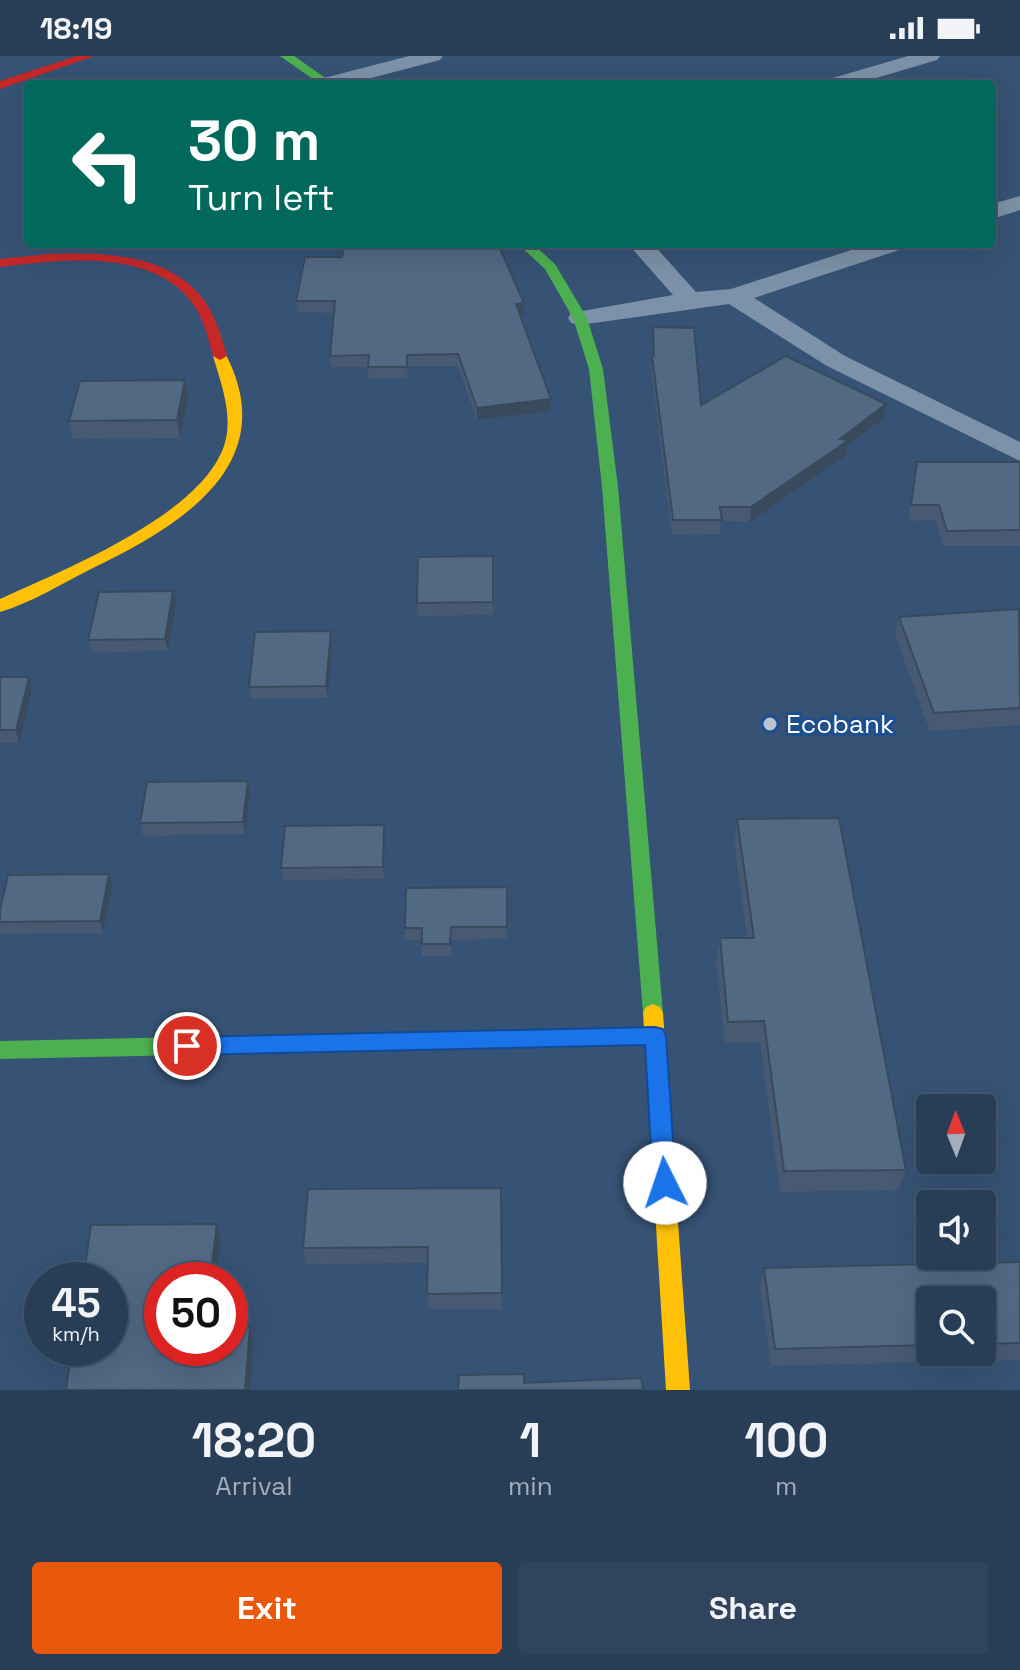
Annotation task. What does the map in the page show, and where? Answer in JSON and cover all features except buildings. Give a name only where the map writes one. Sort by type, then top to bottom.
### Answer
[{"type":"main road","points":[[0,85],[88,56]]},
{"type":"main road","points":[[286,56],[322,80]]},
{"type":"main road","points":[[529,248],[550,267],[580,318],[596,369],[610,487],[655,1036],[678,1390]]},
{"type":"main road","points":[[0,263],[47,257],[108,259],[156,271],[191,293],[208,319],[236,404],[235,438],[221,473],[185,506],[120,545],[0,606]]},
{"type":"main road","points":[[0,1050],[655,1036]]},
{"type":"street","points":[[343,80],[433,56]]},
{"type":"street","points":[[847,80],[930,56]]},
{"type":"street","points":[[996,211],[1020,203]]},
{"type":"street","points":[[644,248],[690,300]]},
{"type":"street","points":[[580,318],[734,296],[882,248]]},
{"type":"street","points":[[734,296],[836,361],[1020,453]]},
{"type":"traffic: fast","points":[[286,56],[322,80]]},
{"type":"traffic: fast","points":[[529,248],[550,267],[580,318],[596,369],[610,487],[653,1013]]},
{"type":"traffic: fast","points":[[0,1050],[655,1036]]},
{"type":"traffic: slow","points":[[0,606],[132,541],[197,496],[219,471],[232,446],[234,434],[232,400],[220,356]]},
{"type":"traffic: slow","points":[[653,1013],[678,1390]]},
{"type":"traffic: jam","points":[[0,85],[88,56]]},
{"type":"traffic: jam","points":[[0,263],[75,257],[127,261],[151,268],[173,279],[198,300],[210,323],[220,356]]},
{"type":"place","name":"Ecobank","points":[[770,724]]},
{"type":"route","points":[[187,1046],[655,1036],[665,1183]]}]
